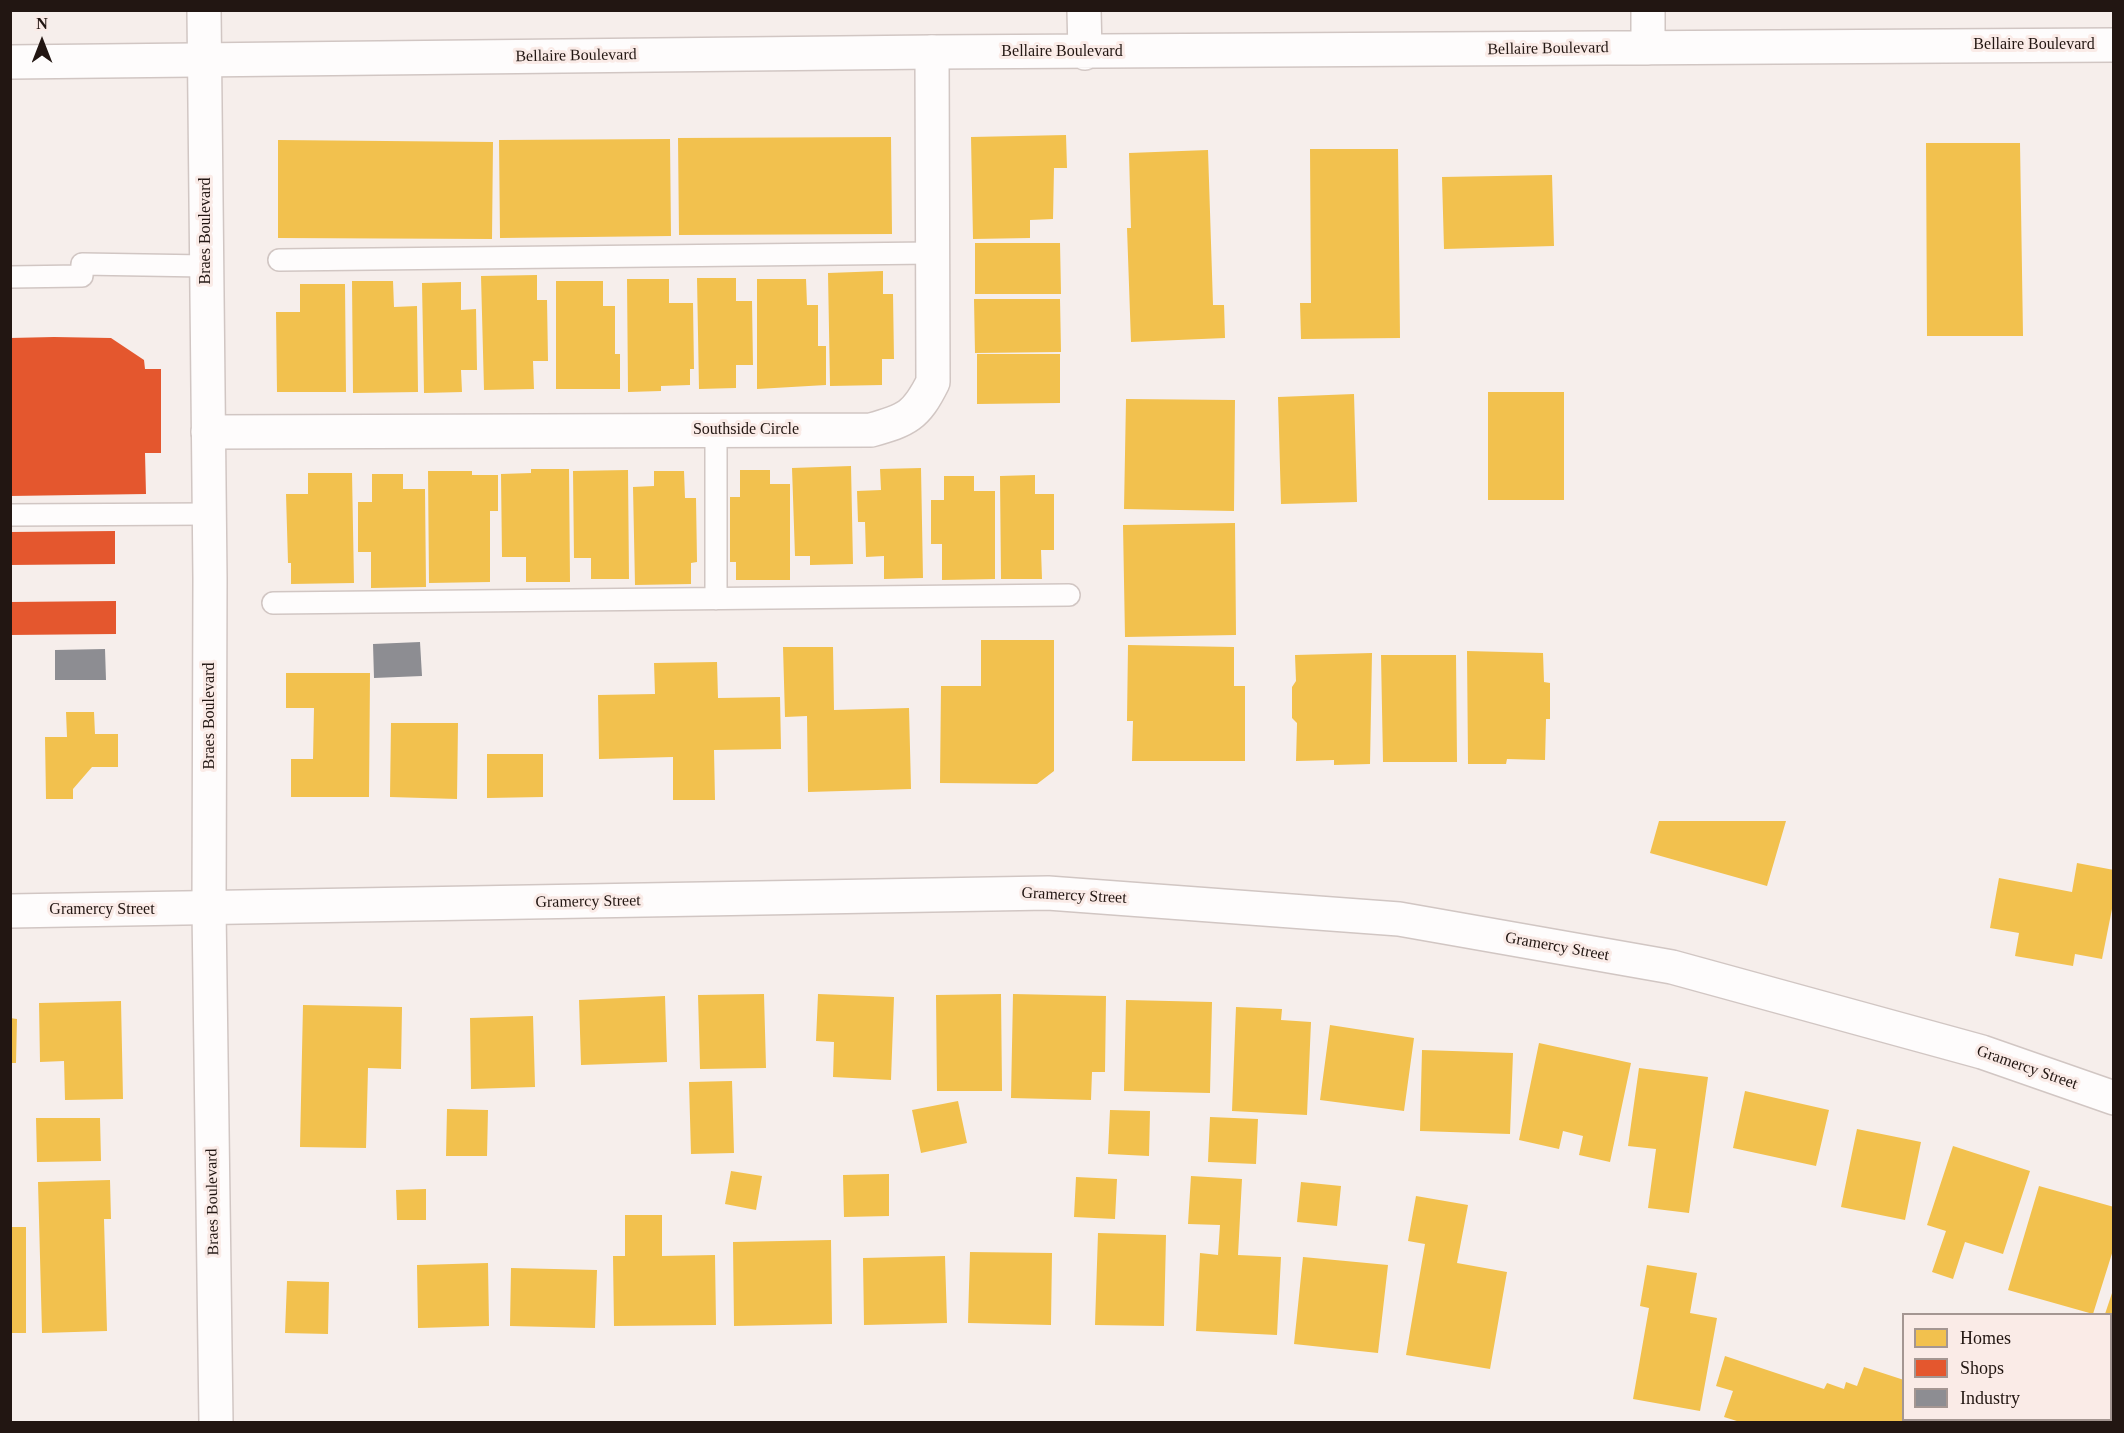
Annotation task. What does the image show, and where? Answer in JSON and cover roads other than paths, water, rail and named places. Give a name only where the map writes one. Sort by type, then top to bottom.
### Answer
[{"type":"street","name":"Braes Boulevard","points":[[204,10],[209,514],[209,909],[216,1422]]},
{"type":"street","points":[[1084,10],[1085,53]]},
{"type":"street","points":[[1648,10],[1648,48]]},
{"type":"street","name":"Bellaire Boulevard","points":[[10,62],[932,52],[1085,53],[2114,45]]},
{"type":"street","name":"Southside Circle","points":[[208,432],[871,430],[899,422],[920,407],[933,382],[932,52]]},
{"type":"street","name":"Gramercy Street","points":[[10,910],[209,909],[1048,893],[1399,919],[1672,967],[1982,1052],[2114,1098]]},
{"type":"lane","points":[[279,260],[933,253]]},
{"type":"lane","points":[[10,277],[82,276],[82,264],[205,266]]},
{"type":"lane","points":[[716,430],[716,598]]},
{"type":"lane","points":[[10,514],[209,514]]},
{"type":"lane","points":[[273,603],[1069,595]]}]
